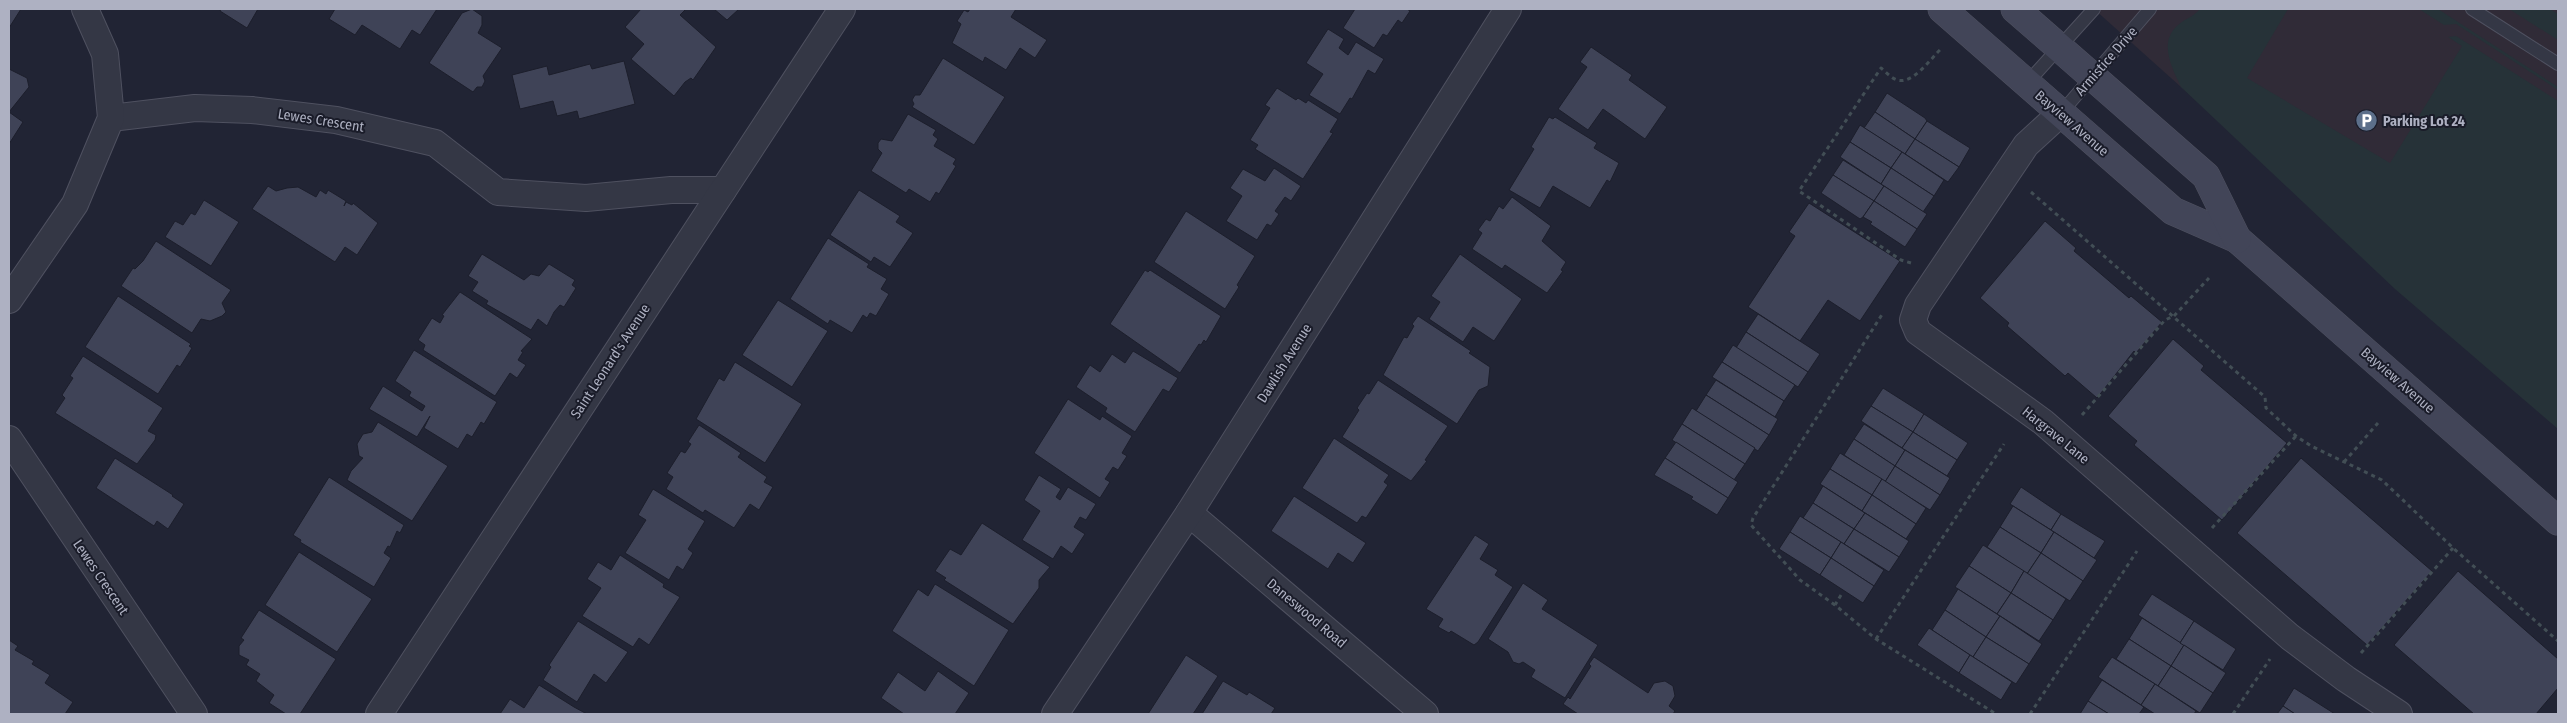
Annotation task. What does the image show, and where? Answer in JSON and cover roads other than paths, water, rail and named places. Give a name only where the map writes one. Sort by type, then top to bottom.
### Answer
[{"type":"main road","name":"Bayview Avenue","points":[[1942,9],[2173,211],[2237,239],[2558,521]]},
{"type":"main road","name":"Bayview Avenue","points":[[2015,9],[2206,176],[2237,239]]},
{"type":"street","points":[[9,300],[75,204],[111,118],[105,54],[85,9]]},
{"type":"street","name":"Saint Leonard's Avenue","points":[[379,714],[842,9]]},
{"type":"street","name":"Dawlish Avenue","points":[[1055,714],[1189,513],[1508,9]]},
{"type":"street","name":"Lewes Crescent","points":[[111,118],[195,108],[252,110],[336,120],[435,144],[498,192],[586,198],[670,190],[723,190]]},
{"type":"street","name":"Hargrave Lane","points":[[2061,113],[2026,145],[1918,305],[1913,320],[1918,332],[2043,422],[2290,637],[2346,679],[2399,714]]},
{"type":"street","name":"Lewes Crescent","points":[[9,439],[194,714]]},
{"type":"street","name":"Daneswood Road","points":[[1189,513],[1425,714]]},
{"type":"lane","points":[[2027,83],[2094,9]]},
{"type":"lane","name":"Armistice Drive","points":[[2061,113],[2150,9]]},
{"type":"lane","points":[[2472,9],[2558,64]]},
{"type":"place","name":"Parking Lot 24","points":[[2367,121]]}]
